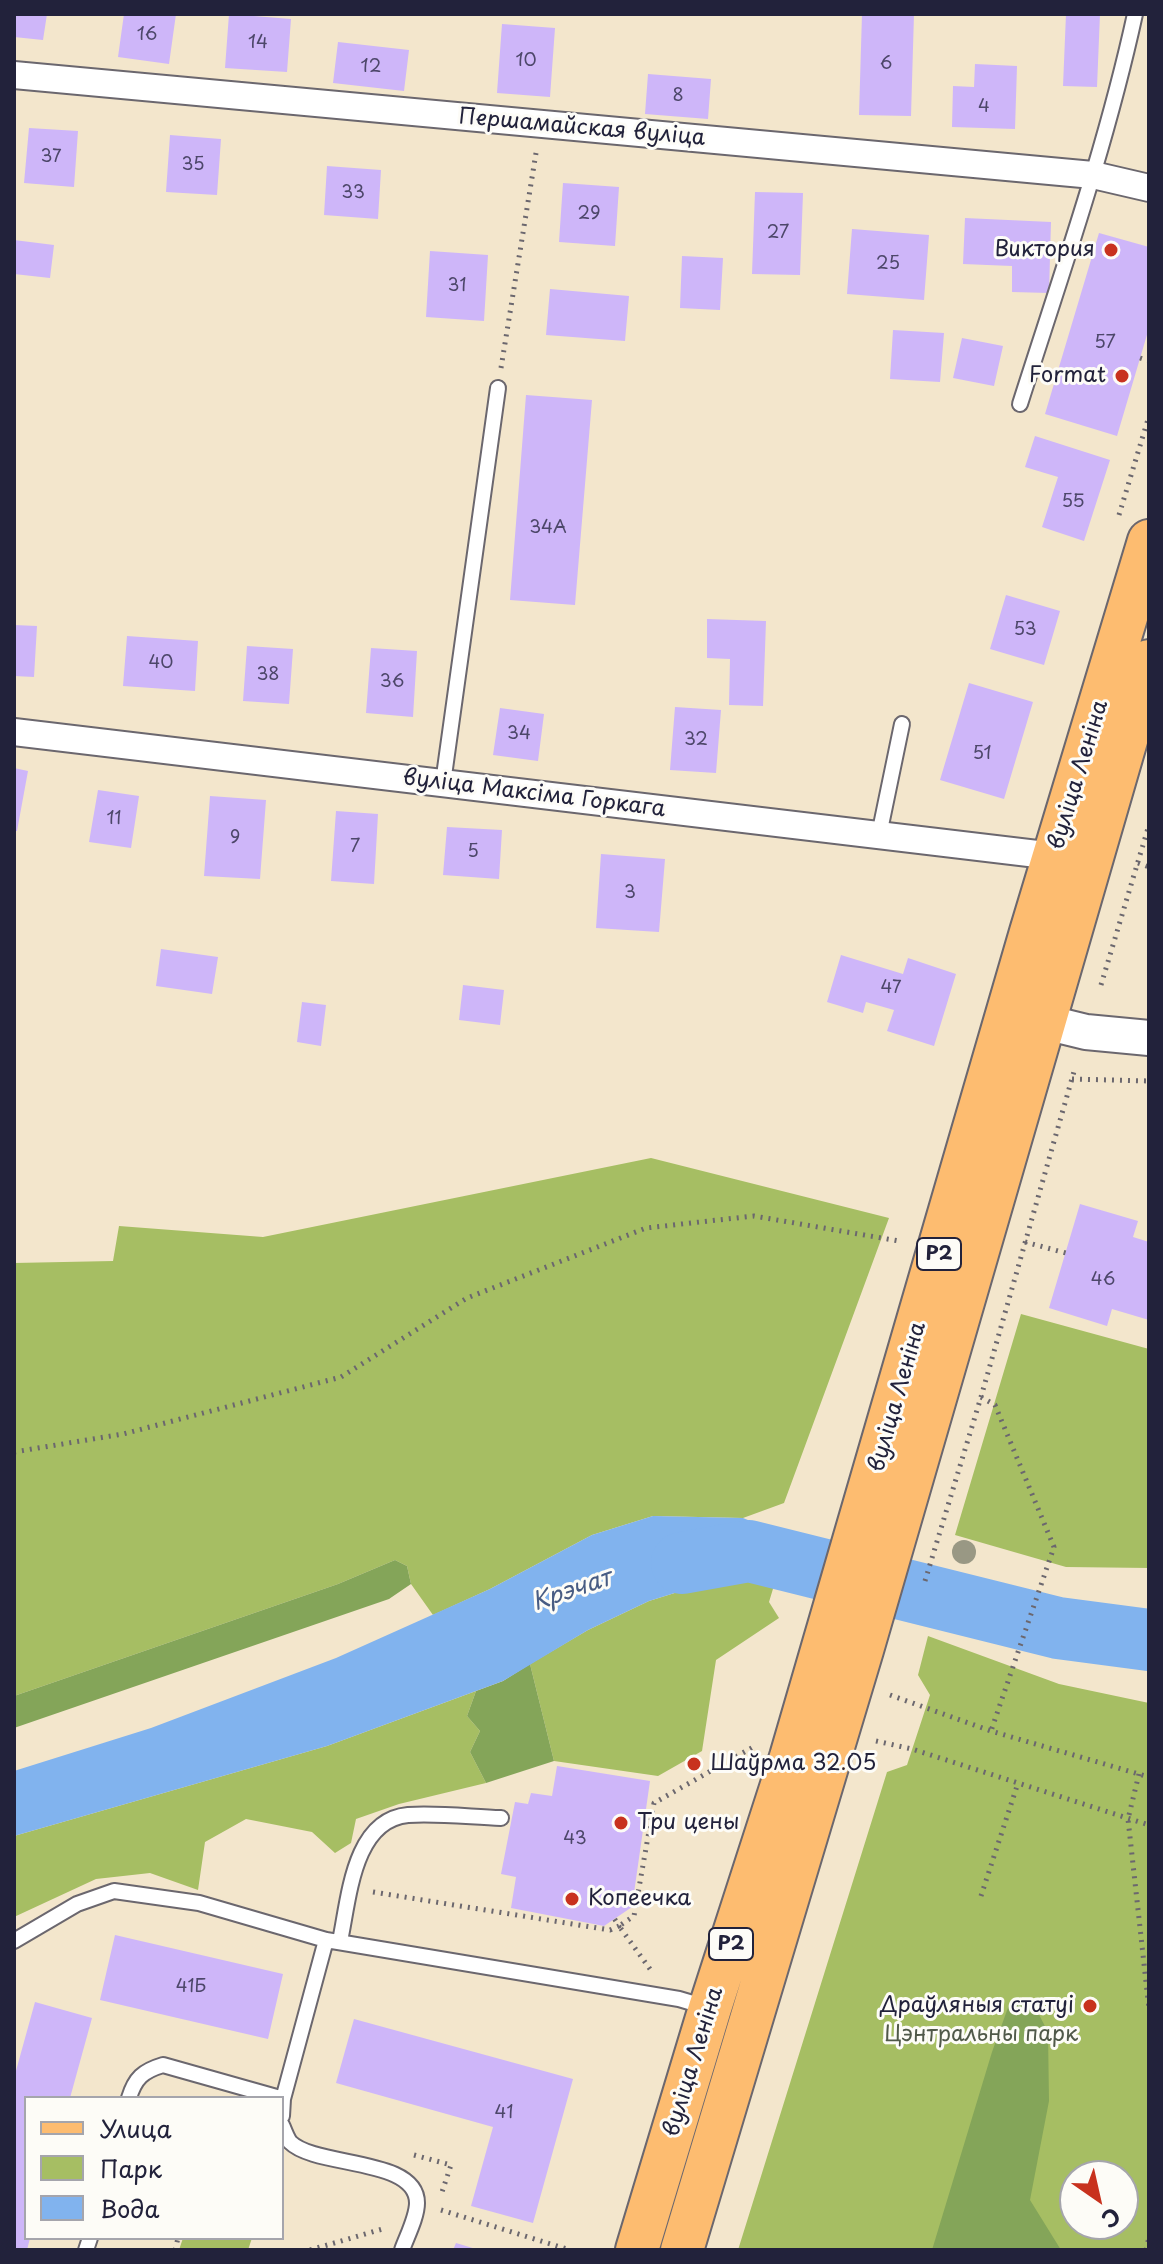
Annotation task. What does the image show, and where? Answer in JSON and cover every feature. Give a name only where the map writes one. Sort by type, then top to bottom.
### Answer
[{"type":"main road","name":"вуліца Леніна","points":[[682,2250],[731,2013],[791,1757],[844,1644],[887,1501],[1072,861],[1149,541]]},
{"type":"main road","name":"вуліца Леніна","points":[[1072,861],[1149,661]]},
{"type":"main road","name":"вуліца Леніна","points":[[637,2250],[731,2013]]},
{"type":"street","name":"Першамайская вуліца","points":[[14,75],[1093,175],[1149,188]]},
{"type":"street","name":"вуліца Максіма Горкага","points":[[14,732],[879,835],[1072,861]]},
{"type":"street","points":[[1028,1016],[1086,1032],[1149,1038]]},
{"type":"lane","points":[[1020,404],[1093,175],[1118,90],[1135,14]]},
{"type":"lane","points":[[443,783],[498,388]]},
{"type":"lane","points":[[879,835],[902,724]]},
{"type":"lane","points":[[283,2096],[333,1941],[347,1910],[359,1856],[368,1837],[384,1824],[405,1815],[501,1818]]},
{"type":"lane","points":[[14,1941],[77,1904],[114,1891],[199,1903],[333,1941],[679,1999],[731,2013]]},
{"type":"lane","points":[[130,2096],[133,2083],[146,2070],[163,2065],[275,2096]]},
{"type":"lane","points":[[284,2129],[290,2141],[306,2150],[402,2176],[414,2189],[417,2203],[402,2250]]},
{"type":"path","points":[[498,388],[541,124]]},
{"type":"path","points":[[1140,358],[1149,361]]},
{"type":"path","points":[[1101,985],[1149,825]]},
{"type":"path","points":[[1138,863],[1149,867]]},
{"type":"path","points":[[949,1508],[1075,1068]]},
{"type":"path","points":[[1072,1079],[1149,1081]]},
{"type":"path","points":[[14,1452],[123,1434],[341,1377],[467,1298],[646,1228],[754,1216],[899,1241]]},
{"type":"path","points":[[1025,1242],[1066,1253]]},
{"type":"path","points":[[981,1397],[995,1405],[1054,1547],[991,1731]]},
{"type":"path","points":[[890,1695],[991,1731],[1149,1777]]},
{"type":"path","points":[[876,1741],[912,1749],[1149,1825]]},
{"type":"path","points":[[347,1910],[373,1892],[610,1930],[634,1916],[654,1803],[755,1746]]},
{"type":"path","points":[[1139,1774],[1128,1819],[1149,2009]]},
{"type":"path","points":[[981,1896],[1018,1783]]},
{"type":"path","points":[[614,1918],[653,1973]]},
{"type":"path","points":[[407,2153],[451,2165],[437,2209],[570,2250]]},
{"type":"path","points":[[310,2250],[412,2220]]},
{"type":"path","points":[[1146,2250],[1149,2237]]},
{"type":"green space","points":[[651,1158],[889,1218],[784,1503],[743,1518],[653,1516],[592,1535],[433,1615],[411,1584],[407,1566],[395,1560],[338,1584],[14,1696],[14,1263],[113,1261],[119,1226],[263,1237]]},
{"type":"green space","points":[[1021,1314],[1149,1349],[1149,1568],[1066,1567],[955,1535]]},
{"type":"green space","points":[[395,1560],[407,1566],[411,1584],[389,1599],[14,1728],[14,1696],[338,1584]]},
{"type":"green space","points":[[758,1567],[779,1569],[769,1602],[779,1618],[716,1660],[702,1751],[658,1776],[554,1761],[530,1664],[588,1630],[649,1601]]},
{"type":"green space","name":"Цэнтральны парк","points":[[928,1636],[1059,1684],[1149,1703],[1149,2250],[738,2250],[887,1772],[907,1765],[930,1695],[918,1675]]},
{"type":"green space","points":[[530,1664],[554,1761],[486,1783],[470,1752],[480,1731],[467,1716],[476,1691],[503,1681]]},
{"type":"green space","points":[[476,1691],[467,1716],[480,1731],[470,1752],[486,1783],[399,1804],[356,1819],[351,1843],[335,1853],[312,1832],[246,1819],[205,1842],[198,1890],[150,1873],[96,1879],[14,1917],[14,1836],[327,1746]]},
{"type":"green space","points":[[1010,2002],[1033,2003],[1048,2032],[1049,2101],[1030,2200],[1061,2250],[932,2250],[992,2052]]},
{"type":"green space","points":[[182,2240],[251,2240],[248,2250],[179,2250]]},
{"type":"water","points":[[653,1516],[743,1518],[760,1525],[768,1544],[758,1567],[649,1601],[588,1630],[503,1681],[327,1746],[14,1836],[14,1771],[151,1728],[336,1658],[490,1589],[592,1535]]},
{"type":"building","points":[[14,14],[47,14],[43,40],[14,37]]},
{"type":"building","points":[[124,14],[176,14],[169,64],[118,57]]},
{"type":"building","points":[[229,14],[291,19],[287,72],[225,68]]},
{"type":"building","points":[[862,14],[914,14],[911,116],[859,115]]},
{"type":"building","points":[[1066,14],[1100,14],[1097,87],[1063,86]]},
{"type":"building","points":[[502,24],[555,28],[550,97],[497,93]]},
{"type":"building","points":[[338,42],[409,50],[404,91],[333,83]]},
{"type":"building","points":[[975,64],[1017,66],[1015,129],[952,127],[953,86],[974,87]]},
{"type":"building","points":[[648,74],[711,79],[708,119],[645,114]]},
{"type":"building","points":[[29,128],[78,131],[74,187],[24,183]]},
{"type":"building","points":[[170,135],[221,139],[217,195],[166,192]]},
{"type":"building","points":[[327,166],[381,170],[378,219],[324,215]]},
{"type":"building","points":[[563,183],[619,187],[615,246],[559,242]]},
{"type":"building","points":[[755,192],[803,193],[800,275],[752,274]]},
{"type":"building","points":[[965,218],[1051,222],[1049,293],[1012,292],[1012,266],[963,264]]},
{"type":"building","points":[[852,229],[929,235],[924,300],[847,294]]},
{"type":"building","points":[[1099,233],[1149,247],[1149,328],[1117,436],[1045,414]]},
{"type":"building","points":[[14,240],[54,245],[50,278],[14,274]]},
{"type":"building","points":[[430,251],[488,255],[484,321],[426,317]]},
{"type":"building","points":[[682,256],[723,258],[720,310],[680,308]]},
{"type":"building","points":[[550,289],[629,296],[625,341],[546,335]]},
{"type":"building","points":[[893,330],[944,333],[940,382],[890,379]]},
{"type":"building","points":[[962,338],[1003,346],[994,386],[953,378]]},
{"type":"building","points":[[526,395],[592,400],[575,605],[510,600]]},
{"type":"building","points":[[1035,436],[1110,460],[1084,541],[1042,527],[1058,477],[1025,467]]},
{"type":"building","points":[[1006,595],[1060,611],[1044,665],[990,649]]},
{"type":"building","points":[[707,619],[766,621],[763,706],[729,705],[730,659],[707,658]]},
{"type":"building","points":[[14,625],[37,626],[34,677],[14,676]]},
{"type":"building","points":[[127,636],[198,641],[195,691],[123,686]]},
{"type":"building","points":[[247,646],[293,649],[289,704],[243,701]]},
{"type":"building","points":[[371,648],[417,651],[413,717],[366,713]]},
{"type":"building","points":[[969,683],[1033,702],[1004,799],[940,780]]},
{"type":"building","points":[[675,707],[721,710],[716,773],[670,770]]},
{"type":"building","points":[[500,708],[544,714],[538,761],[493,755]]},
{"type":"building","points":[[14,768],[28,771],[17,831],[14,831]]},
{"type":"building","points":[[98,790],[139,796],[131,848],[89,842]]},
{"type":"building","points":[[210,796],[266,800],[260,879],[204,876]]},
{"type":"building","points":[[336,811],[378,814],[374,884],[331,881]]},
{"type":"building","points":[[447,827],[502,830],[499,879],[443,875]]},
{"type":"building","points":[[601,854],[665,859],[659,932],[596,928]]},
{"type":"building","points":[[161,949],[218,957],[212,994],[156,986]]},
{"type":"building","points":[[841,955],[903,974],[908,958],[956,974],[934,1046],[887,1031],[894,1010],[866,1002],[863,1013],[827,1002]]},
{"type":"building","points":[[463,985],[504,990],[500,1025],[459,1020]]},
{"type":"building","points":[[302,1002],[326,1005],[321,1046],[297,1042]]},
{"type":"building","points":[[1080,1204],[1138,1221],[1133,1237],[1149,1242],[1149,1320],[1112,1309],[1107,1326],[1049,1308]]},
{"type":"building","points":[[557,1766],[650,1781],[632,1907],[604,1926],[511,1908],[516,1877],[501,1874],[515,1802],[528,1804],[531,1793],[552,1796]]},
{"type":"building","points":[[115,1935],[283,1974],[268,2039],[100,2000]]},
{"type":"building","points":[[35,2002],[92,2018],[71,2096],[24,2096],[24,2240],[30,2240],[27,2250],[14,2250],[14,2078]]},
{"type":"building","points":[[354,2019],[573,2079],[533,2223],[471,2206],[493,2127],[336,2083]]},
{"type":"building","points":[[456,2243],[476,2249],[476,2250],[453,2250]]},
{"type":"waterway","name":"Крэчат","points":[[682,1563],[749,1551],[1058,1628],[1149,1640]]},
{"type":"place","name":"Виктория","points":[[1111,250]]},
{"type":"place","name":"Format","points":[[1122,376]]},
{"type":"place","name":"Шаўрма 32.05","points":[[694,1764]]},
{"type":"place","name":"Три цены","points":[[621,1823]]},
{"type":"place","name":"Копеечка","points":[[572,1899]]},
{"type":"place","name":"Драўляныя статуі","points":[[1090,2006]]}]
